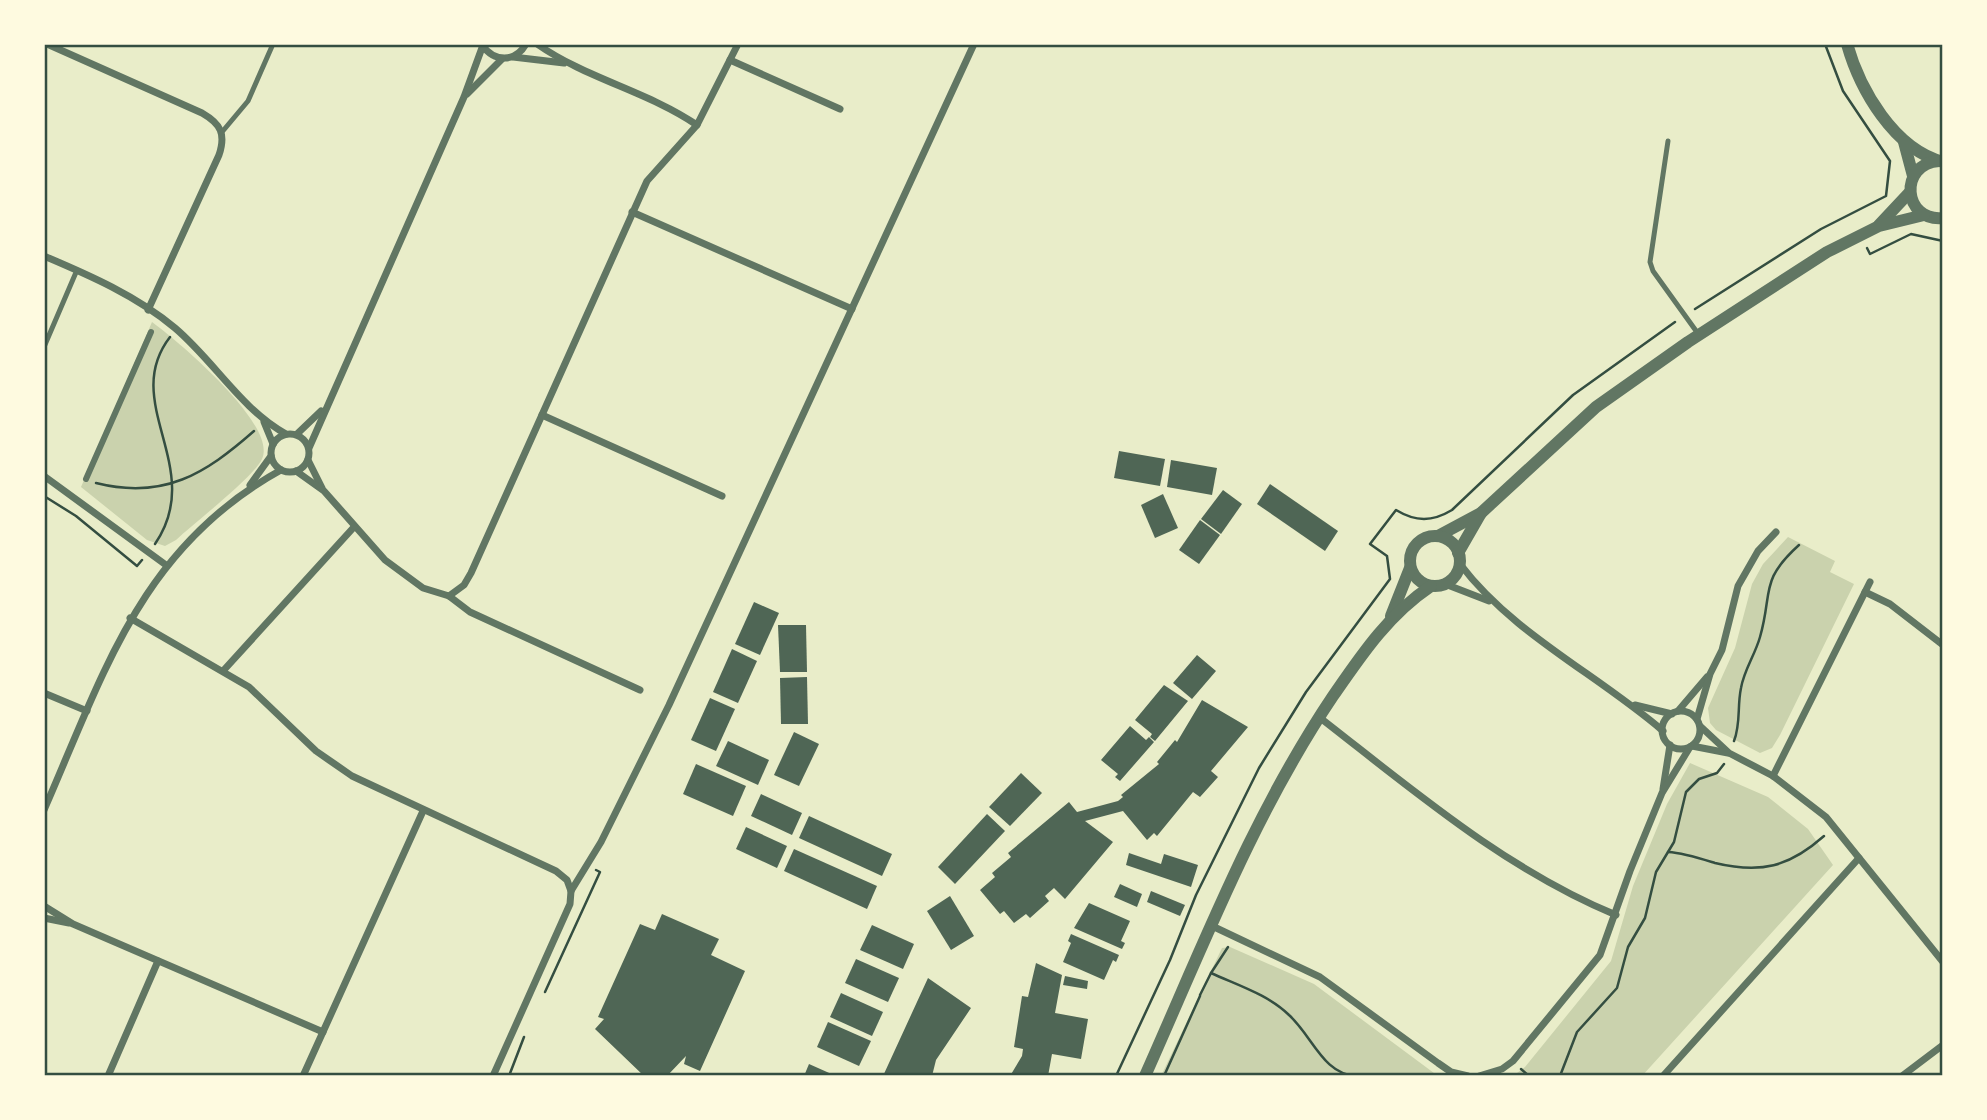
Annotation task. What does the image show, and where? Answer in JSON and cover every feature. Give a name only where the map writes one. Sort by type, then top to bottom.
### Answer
[{"type":"street","points":[[47,44],[202,113],[218,123],[222,132],[219,155],[148,310]]},
{"type":"street","points":[[513,57],[526,44]]},
{"type":"street","points":[[537,44],[565,63],[674,111],[697,125]]},
{"type":"street","points":[[449,596],[464,585],[471,573],[632,212],[657,167],[697,125],[738,44]]},
{"type":"street","points":[[571,891],[601,842],[669,705],[974,44]]},
{"type":"street","points":[[1847,44],[1861,79],[1904,142],[1913,176],[1909,194],[1879,226]]},
{"type":"street","points":[[565,63],[513,57],[502,59],[494,57],[482,45],[464,97],[326,405],[309,448],[308,460],[324,491],[354,527],[385,560],[407,578],[433,593],[449,596],[470,612],[640,690]]},
{"type":"street","points":[[464,97],[502,59]]},
{"type":"street","points":[[730,60],[840,109]]},
{"type":"street","points":[[1904,142],[1941,161]]},
{"type":"street","points":[[1913,176],[1924,164],[1941,161]]},
{"type":"street","points":[[1909,194],[1912,202],[1924,215]]},
{"type":"street","points":[[632,212],[852,309]]},
{"type":"street","points":[[1145,1076],[1210,925],[1266,806],[1319,717],[1389,619],[1410,568],[1414,547],[1424,538],[1438,536],[1481,513],[1596,407],[1699,335],[1827,252],[1879,226],[1924,215],[1943,218]]},
{"type":"street","points":[[44,256],[77,270],[176,329],[264,421],[286,434],[297,434],[326,405]]},
{"type":"street","points":[[86,479],[151,332]]},
{"type":"street","points":[[542,415],[722,496]]},
{"type":"street","points":[[247,489],[271,456],[273,444],[264,421]]},
{"type":"street","points":[[273,444],[286,434]]},
{"type":"street","points":[[297,434],[309,448]]},
{"type":"street","points":[[271,456],[281,470]]},
{"type":"street","points":[[296,471],[308,460]]},
{"type":"street","points":[[44,810],[130,618],[166,565],[195,534],[247,489],[281,470],[296,471],[324,491]]},
{"type":"street","points":[[44,476],[166,565]]},
{"type":"street","points":[[1389,619],[1455,576],[1459,558],[1481,513]]},
{"type":"street","points":[[223,671],[354,527]]},
{"type":"street","points":[[1479,1076],[1502,1069],[1513,1061],[1600,955],[1662,793],[1691,746],[1699,738],[1698,722],[1710,674],[1722,650],[1738,586],[1758,551],[1776,532]]},
{"type":"street","points":[[1438,536],[1451,542],[1459,558],[1493,603],[1631,704],[1663,731],[1670,744],[1662,793]]},
{"type":"street","points":[[1410,568],[1418,580],[1493,603]]},
{"type":"street","points":[[1773,776],[1870,582]]},
{"type":"street","points":[[1865,592],[1889,604],[1943,645]]},
{"type":"street","points":[[130,618],[223,671],[260,696],[298,735],[332,764],[423,811],[556,871],[567,880],[571,891],[570,904],[493,1076]]},
{"type":"street","points":[[1663,731],[1665,721],[1710,674]]},
{"type":"street","points":[[44,693],[87,711]]},
{"type":"street","points":[[1631,704],[1675,713],[1688,712],[1729,753]]},
{"type":"street","points":[[1319,717],[1518,866],[1579,900],[1616,915]]},
{"type":"street","points":[[1670,744],[1680,748],[1691,746],[1729,753],[1773,776],[1805,798],[1835,827],[1943,962]]},
{"type":"street","points":[[303,1076],[423,811]]},
{"type":"street","points":[[1663,1076],[1859,858]]},
{"type":"street","points":[[44,906],[73,924],[323,1032]]},
{"type":"street","points":[[44,918],[73,924]]},
{"type":"street","points":[[1210,925],[1320,976],[1451,1072],[1468,1076]]},
{"type":"street","points":[[108,1076],[158,961]]},
{"type":"street","points":[[1902,1076],[1943,1045]]},
{"type":"lane","points":[[222,132],[242,111],[273,44]]},
{"type":"lane","points":[[1668,141],[1650,262],[1653,271],[1699,335]]},
{"type":"lane","points":[[44,347],[77,270]]},
{"type":"path","points":[[44,496],[76,516],[138,566],[166,522],[173,484],[170,457],[151,386],[159,353],[176,329]]},
{"type":"path","points":[[86,479],[120,488],[173,484],[198,474],[224,458],[264,421]]},
{"type":"path","points":[[1116,1076],[1239,806],[1306,692],[1390,579],[1387,556],[1370,544],[1382,525]]},
{"type":"path","points":[[1560,1076],[1577,1032],[1617,988],[1624,958],[1644,918],[1651,887],[1674,842],[1686,792],[1699,779],[1720,771],[1729,753],[1738,729],[1742,682],[1762,632],[1769,580],[1782,560],[1799,545]]},
{"type":"path","points":[[1668,852],[1728,866],[1768,867],[1797,858],[1835,827]]},
{"type":"path","points":[[1200,995],[1233,936]]},
{"type":"path","points":[[1211,974],[1275,1003],[1311,1038],[1331,1068],[1344,1075],[1356,1076]]},
{"type":"green space","points":[[152,322],[223,385],[255,426],[263,444],[262,459],[248,477],[176,540],[165,546],[147,540],[81,487]]},
{"type":"green space","points":[[1788,537],[1835,561],[1830,572],[1854,584],[1780,735],[1772,748],[1760,753],[1716,730],[1710,723],[1708,708],[1735,648],[1752,584],[1763,564]]},
{"type":"green space","points":[[1690,763],[1768,797],[1808,829],[1833,865],[1642,1076],[1513,1076],[1525,1067],[1611,961],[1633,886],[1667,804]]},
{"type":"green space","points":[[1230,947],[1314,984],[1438,1076],[1161,1076],[1222,948]]},
{"type":"building","points":[[1119,451],[1165,459],[1160,486],[1114,478]]},
{"type":"building","points":[[1171,460],[1217,468],[1212,495],[1167,487]]},
{"type":"building","points":[[1270,484],[1338,531],[1325,551],[1257,504]]},
{"type":"building","points":[[1223,490],[1242,504],[1221,534],[1201,519]]},
{"type":"building","points":[[1163,494],[1178,528],[1155,538],[1141,505]]},
{"type":"building","points":[[1200,520],[1220,535],[1199,564],[1179,550]]},
{"type":"building","points":[[754,602],[779,613],[760,655],[735,644]]},
{"type":"building","points":[[778,625],[806,625],[807,672],[780,672]]},
{"type":"building","points":[[732,649],[757,661],[738,703],[713,692]]},
{"type":"building","points":[[1197,655],[1216,671],[1192,699],[1173,683]]},
{"type":"building","points":[[807,677],[808,724],[781,724],[780,678]]},
{"type":"building","points":[[1164,685],[1188,701],[1155,741],[1150,737],[1152,734],[1135,720]]},
{"type":"building","points":[[710,698],[735,709],[716,751],[691,740]]},
{"type":"building","points":[[1202,700],[1248,727],[1211,771],[1218,777],[1200,797],[1193,792],[1157,836],[1154,833],[1147,840],[1123,811],[1085,821],[1113,842],[1065,899],[1054,888],[1045,896],[1049,901],[1030,918],[1026,914],[1014,923],[1004,911],[1000,914],[980,890],[995,877],[992,873],[1011,857],[1008,853],[1069,802],[1077,812],[1118,801],[1123,797],[1121,795],[1159,764],[1157,762],[1175,740],[1177,742]]},
{"type":"building","points":[[1130,726],[1146,740],[1149,737],[1154,742],[1120,781],[1115,777],[1118,774],[1101,760]]},
{"type":"building","points":[[794,732],[819,744],[799,786],[774,775]]},
{"type":"building","points":[[728,741],[769,760],[758,785],[716,766]]},
{"type":"building","points":[[696,764],[746,786],[733,816],[683,794]]},
{"type":"building","points":[[1021,773],[1042,793],[1010,826],[989,807]]},
{"type":"building","points":[[761,794],[802,813],[792,835],[751,816]]},
{"type":"building","points":[[987,814],[1005,831],[955,884],[938,867]]},
{"type":"building","points":[[809,816],[892,854],[882,876],[799,838]]},
{"type":"building","points":[[746,827],[787,846],[777,868],[736,849]]},
{"type":"building","points":[[794,849],[877,886],[867,909],[784,871]]},
{"type":"building","points":[[1129,853],[1161,864],[1164,854],[1198,865],[1191,887],[1126,865]]},
{"type":"building","points":[[1120,884],[1142,894],[1137,907],[1114,897]]},
{"type":"building","points":[[1151,891],[1185,905],[1180,916],[1147,902]]},
{"type":"building","points":[[950,896],[974,936],[951,950],[927,911]]},
{"type":"building","points":[[1089,903],[1130,921],[1121,941],[1125,943],[1122,949],[1074,928]]},
{"type":"building","points":[[662,914],[719,939],[711,955],[745,971],[700,1071],[684,1064],[686,1056],[667,1076],[644,1076],[595,1029],[604,1019],[598,1017],[640,924],[655,930]]},
{"type":"building","points":[[872,925],[914,944],[903,969],[860,950]]},
{"type":"building","points":[[1071,934],[1119,955],[1116,962],[1113,960],[1104,980],[1063,962],[1071,943],[1068,941]]},
{"type":"building","points":[[856,959],[899,978],[888,1002],[845,983]]},
{"type":"building","points":[[1036,963],[1062,975],[1055,1013],[1088,1019],[1081,1059],[1052,1054],[1048,1076],[1010,1076],[1022,1056],[1023,1049],[1014,1047],[1022,996],[1028,997]]},
{"type":"building","points":[[1065,976],[1088,981],[1087,989],[1063,985]]},
{"type":"building","points":[[928,978],[971,1008],[936,1060],[932,1076],[883,1076]]},
{"type":"building","points":[[841,993],[883,1012],[872,1036],[830,1017]]},
{"type":"building","points":[[828,1022],[871,1041],[859,1066],[817,1047]]},
{"type":"building","points":[[809,1064],[836,1076],[804,1076]]}]
